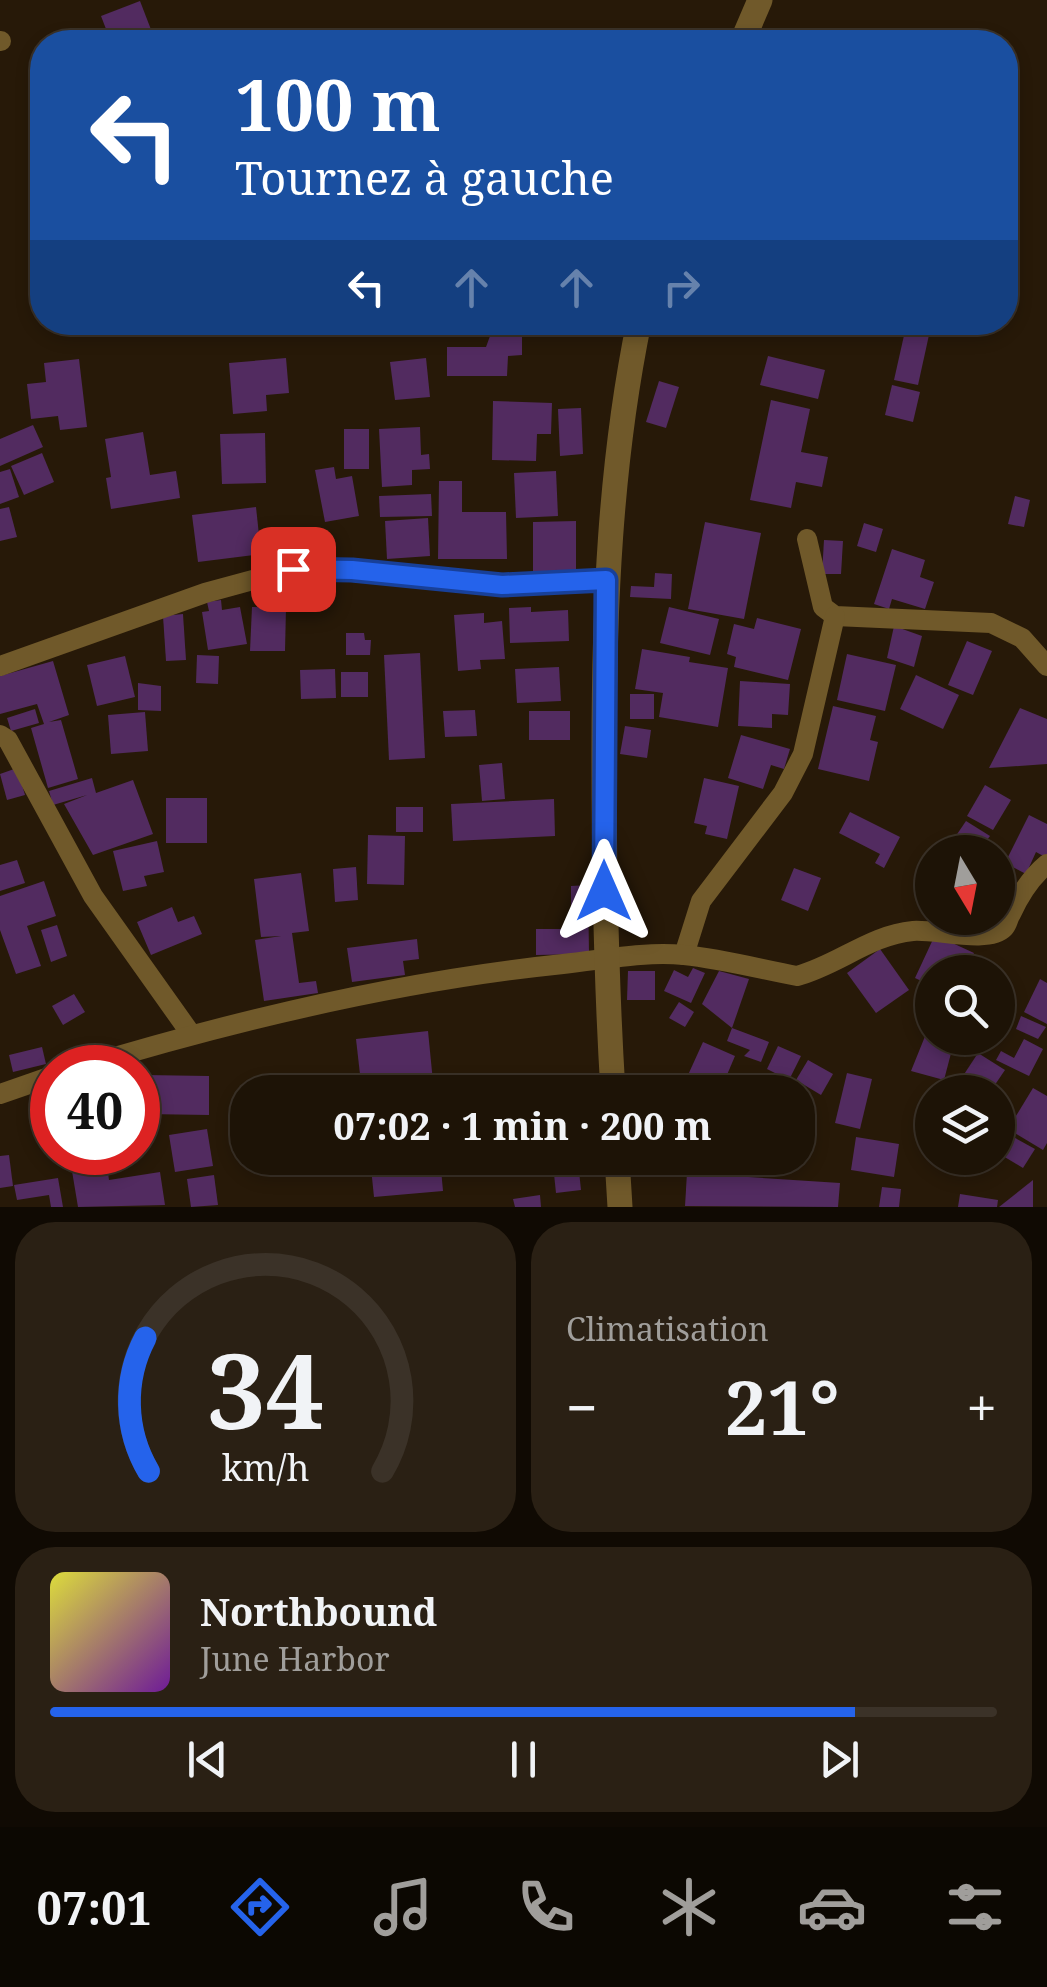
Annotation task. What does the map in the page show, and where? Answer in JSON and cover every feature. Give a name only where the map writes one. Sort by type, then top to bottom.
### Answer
[{"type":"street","points":[[747,30],[760,0]]},
{"type":"street","points":[[612,1075],[605,959],[606,580],[616,470],[637,335]]},
{"type":"street","points":[[808,539],[823,607],[836,616],[991,623],[1022,638],[1047,666]]},
{"type":"street","points":[[0,666],[205,593],[293,569],[352,570],[502,585],[606,580]]},
{"type":"street","points":[[684,955],[702,901],[783,793],[803,754],[836,616]]},
{"type":"street","points":[[3,734],[93,896],[191,1034]]},
{"type":"street","points":[[154,1045],[433,980],[605,959],[684,955],[797,976],[813,972],[878,938],[900,932],[992,935],[1004,928],[1031,877],[1047,864]]},
{"type":"street","points":[[0,1094],[30,1084]]},
{"type":"street","points":[[618,1175],[620,1207]]},
{"type":"building","points":[[140,1],[151,30],[106,30],[101,16]]},
{"type":"building","points":[[904,335],[929,335],[918,385],[894,380]]},
{"type":"building","points":[[490,336],[522,336],[522,355],[508,356],[507,376],[447,376],[447,347],[486,347]]},
{"type":"building","points":[[768,356],[825,370],[818,399],[760,385]]},
{"type":"building","points":[[286,358],[289,393],[266,395],[267,411],[233,414],[229,363]]},
{"type":"building","points":[[426,358],[430,397],[395,400],[390,362]]},
{"type":"building","points":[[79,359],[87,427],[60,430],[58,416],[31,419],[27,384],[46,382],[44,363]]},
{"type":"building","points":[[659,381],[679,387],[666,428],[646,422]]},
{"type":"building","points":[[892,385],[920,392],[913,422],[885,415]]},
{"type":"building","points":[[771,400],[810,409],[801,452],[828,457],[822,487],[796,482],[791,508],[750,500]]},
{"type":"building","points":[[493,401],[552,403],[551,434],[537,434],[536,461],[492,460]]},
{"type":"building","points":[[581,408],[583,454],[560,456],[558,409]]},
{"type":"building","points":[[33,425],[43,447],[0,466],[0,439]]},
{"type":"building","points":[[420,427],[421,455],[429,454],[430,469],[412,470],[412,485],[382,487],[379,429]]},
{"type":"building","points":[[344,429],[369,429],[369,469],[344,469]]},
{"type":"building","points":[[143,432],[150,475],[176,471],[180,498],[111,509],[105,439]]},
{"type":"building","points":[[265,433],[266,483],[222,484],[220,434]]},
{"type":"building","points":[[42,453],[54,482],[24,495],[11,466]]},
{"type":"building","points":[[334,467],[336,479],[352,476],[359,516],[325,522],[315,470]]},
{"type":"building","points":[[10,469],[19,497],[0,504],[0,472]]},
{"type":"building","points":[[556,471],[558,516],[516,518],[514,473]]},
{"type":"building","points":[[439,481],[462,481],[462,512],[506,512],[507,559],[438,559]]},
{"type":"building","points":[[431,494],[432,516],[380,517],[379,496]]},
{"type":"building","points":[[1015,496],[1030,500],[1024,527],[1008,524]]},
{"type":"building","points":[[9,507],[17,537],[0,541],[0,509]]},
{"type":"building","points":[[256,507],[261,554],[198,562],[192,515]]},
{"type":"building","points":[[428,518],[430,556],[387,559],[385,521]]},
{"type":"building","points":[[576,521],[576,573],[533,574],[533,522]]},
{"type":"building","points":[[705,522],[761,533],[744,619],[688,609]]},
{"type":"building","points":[[864,523],[883,529],[876,552],[857,546]]},
{"type":"building","points":[[824,540],[843,541],[841,574],[822,574]]},
{"type":"building","points":[[892,549],[925,560],[920,577],[934,582],[925,609],[892,599],[889,609],[874,604]]},
{"type":"building","points":[[655,573],[672,574],[671,599],[630,597],[631,586],[654,587]]},
{"type":"building","points":[[221,600],[222,610],[240,607],[247,644],[208,650],[202,612],[209,611],[207,602]]},
{"type":"building","points":[[252,607],[286,608],[285,651],[250,651]]},
{"type":"building","points":[[531,607],[531,612],[568,610],[569,641],[510,643],[509,608]]},
{"type":"building","points":[[669,607],[719,619],[710,655],[660,643]]},
{"type":"building","points":[[484,613],[484,623],[502,621],[505,659],[480,660],[481,669],[458,671],[454,615]]},
{"type":"building","points":[[183,614],[186,660],[166,661],[163,616]]},
{"type":"building","points":[[757,618],[801,629],[788,680],[734,667],[736,657],[727,654],[734,624],[754,629]]},
{"type":"building","points":[[894,626],[922,636],[914,667],[887,658]]},
{"type":"building","points":[[346,633],[364,633],[365,640],[371,640],[370,655],[346,655]]},
{"type":"building","points":[[967,641],[992,651],[973,695],[948,685]]},
{"type":"building","points":[[642,649],[728,668],[718,727],[659,717],[663,693],[635,689]]},
{"type":"building","points":[[420,653],[425,758],[389,760],[384,655]]},
{"type":"building","points":[[847,654],[896,665],[885,711],[837,700]]},
{"type":"building","points":[[197,655],[219,656],[218,684],[196,683]]},
{"type":"building","points":[[125,656],[135,697],[97,706],[87,665]]},
{"type":"building","points":[[53,661],[69,715],[49,722],[61,720],[78,779],[48,788],[31,728],[44,724],[37,704],[0,714],[0,676]]},
{"type":"building","points":[[559,667],[561,701],[517,703],[515,669]]},
{"type":"building","points":[[335,669],[336,698],[301,699],[300,670]]},
{"type":"building","points":[[341,672],[368,672],[368,697],[341,697]]},
{"type":"building","points":[[916,675],[959,695],[943,729],[900,709]]},
{"type":"building","points":[[740,681],[790,684],[788,715],[772,714],[772,728],[738,726]]},
{"type":"building","points":[[138,683],[161,686],[161,711],[138,710]]},
{"type":"building","points":[[630,694],[654,694],[654,719],[630,719]]},
{"type":"building","points":[[833,706],[876,716],[870,740],[878,742],[869,781],[818,769]]},
{"type":"building","points":[[1020,708],[1047,719],[1047,764],[989,768]]},
{"type":"building","points":[[35,709],[39,723],[11,731],[7,718]]},
{"type":"building","points":[[475,710],[477,736],[445,737],[443,711]]},
{"type":"building","points":[[529,711],[570,711],[570,740],[529,740]]},
{"type":"building","points":[[145,712],[148,751],[111,754],[108,715]]},
{"type":"building","points":[[625,726],[651,730],[647,758],[620,754]]},
{"type":"building","points":[[741,735],[790,749],[784,769],[771,765],[763,789],[728,778]]},
{"type":"building","points":[[502,763],[505,799],[482,801],[479,765]]},
{"type":"building","points":[[17,768],[25,795],[7,800],[0,774]]},
{"type":"building","points":[[92,778],[96,793],[133,780],[153,834],[93,855],[64,804],[87,795],[53,805],[49,791]]},
{"type":"building","points":[[704,778],[739,786],[727,839],[705,834],[707,826],[694,823]]},
{"type":"building","points":[[985,785],[1011,800],[993,830],[967,816]]},
{"type":"building","points":[[166,798],[207,798],[207,843],[166,843]]},
{"type":"building","points":[[554,799],[555,836],[453,841],[451,804]]},
{"type":"building","points":[[396,807],[423,807],[423,832],[396,832]]},
{"type":"building","points":[[850,812],[900,837],[884,868],[875,863],[880,854],[839,833]]},
{"type":"building","points":[[1029,815],[1047,824],[1047,858],[1036,852],[1026,874],[1015,868],[1015,843]]},
{"type":"building","points":[[966,821],[988,835],[957,835]]},
{"type":"building","points":[[368,835],[405,836],[404,885],[367,884]]},
{"type":"building","points":[[157,841],[164,872],[144,876],[147,886],[123,891],[113,851]]},
{"type":"building","points":[[17,860],[25,883],[0,891],[0,865]]},
{"type":"building","points":[[356,867],[358,900],[335,902],[333,869]]},
{"type":"building","points":[[794,868],[821,878],[808,911],[781,900]]},
{"type":"building","points":[[301,873],[309,931],[292,933],[299,983],[316,981],[318,993],[264,1001],[255,940],[281,936],[261,937],[254,879]]},
{"type":"building","points":[[44,881],[56,916],[27,926],[41,966],[16,974],[0,930],[0,896]]},
{"type":"building","points":[[588,885],[589,954],[536,955],[536,929],[571,929],[571,886]]},
{"type":"building","points":[[172,907],[178,922],[194,916],[202,934],[151,955],[137,922]]},
{"type":"building","points":[[57,925],[67,956],[51,962],[41,930]]},
{"type":"building","points":[[935,935],[974,953],[973,955],[926,955]]},
{"type":"building","points":[[417,939],[419,959],[403,961],[405,975],[352,982],[347,948]]},
{"type":"building","points":[[880,949],[909,990],[876,1013],[847,973]]},
{"type":"building","points":[[693,968],[705,973],[691,1003],[664,991],[674,970],[688,977]]},
{"type":"building","points":[[628,971],[655,971],[655,1000],[627,1000]]},
{"type":"building","points":[[719,971],[749,979],[732,1028],[702,1004]]},
{"type":"building","points":[[1040,979],[1047,983],[1047,1024],[1024,1012]]},
{"type":"building","points":[[74,994],[85,1012],[63,1025],[52,1006]]},
{"type":"building","points":[[679,1002],[694,1012],[685,1027],[669,1018]]},
{"type":"building","points":[[1021,1016],[1046,1027],[1038,1039],[1016,1029]]},
{"type":"building","points":[[732,1028],[769,1042],[761,1062],[744,1056],[750,1050],[727,1041]]},
{"type":"building","points":[[428,1031],[432,1075],[360,1075],[356,1039]]},
{"type":"building","points":[[1024,1039],[1043,1049],[1029,1076],[996,1060],[999,1055],[1014,1058]]},
{"type":"building","points":[[703,1042],[735,1056],[727,1075],[688,1075]]},
{"type":"building","points":[[778,1046],[801,1056],[792,1075],[767,1069]]},
{"type":"building","points":[[30,1050],[30,1068],[13,1072],[9,1055]]},
{"type":"building","points":[[917,1055],[951,1055],[945,1075],[911,1071]]},
{"type":"building","points":[[977,1055],[1005,1070],[1002,1075],[964,1075]]},
{"type":"building","points":[[808,1060],[833,1074],[821,1095],[815,1091],[815,1075],[799,1075]]},
{"type":"building","points":[[847,1073],[872,1079],[860,1129],[835,1123]]},
{"type":"building","points":[[160,1075],[209,1076],[209,1115],[160,1114]]},
{"type":"building","points":[[1033,1088],[1047,1096],[1047,1143],[1043,1150],[1015,1133],[1015,1118]]},
{"type":"building","points":[[207,1129],[213,1166],[175,1172],[169,1135]]},
{"type":"building","points":[[856,1137],[899,1144],[894,1177],[851,1170]]},
{"type":"building","points":[[1015,1138],[1035,1149],[1023,1168],[1015,1163]]},
{"type":"building","points":[[9,1155],[13,1186],[0,1188],[0,1156]]},
{"type":"building","points":[[160,1172],[165,1205],[78,1207],[73,1175],[108,1175],[109,1180]]},
{"type":"building","points":[[214,1175],[218,1205],[191,1207],[187,1179]]},
{"type":"building","points":[[372,1175],[442,1175],[443,1191],[374,1197]]},
{"type":"building","points":[[554,1175],[579,1175],[581,1190],[556,1193]]},
{"type":"building","points":[[687,1175],[840,1183],[838,1207],[685,1206]]},
{"type":"building","points":[[58,1178],[63,1207],[51,1207],[49,1195],[17,1200],[14,1185]]},
{"type":"building","points":[[1033,1180],[1033,1207],[999,1207]]},
{"type":"building","points":[[882,1187],[901,1189],[899,1207],[879,1207]]},
{"type":"building","points":[[960,1194],[998,1200],[997,1207],[958,1207]]},
{"type":"building","points":[[540,1195],[541,1207],[515,1207],[513,1199]]},
{"type":"route","points":[[293,569],[352,570],[502,585],[606,580],[604,891]]}]
